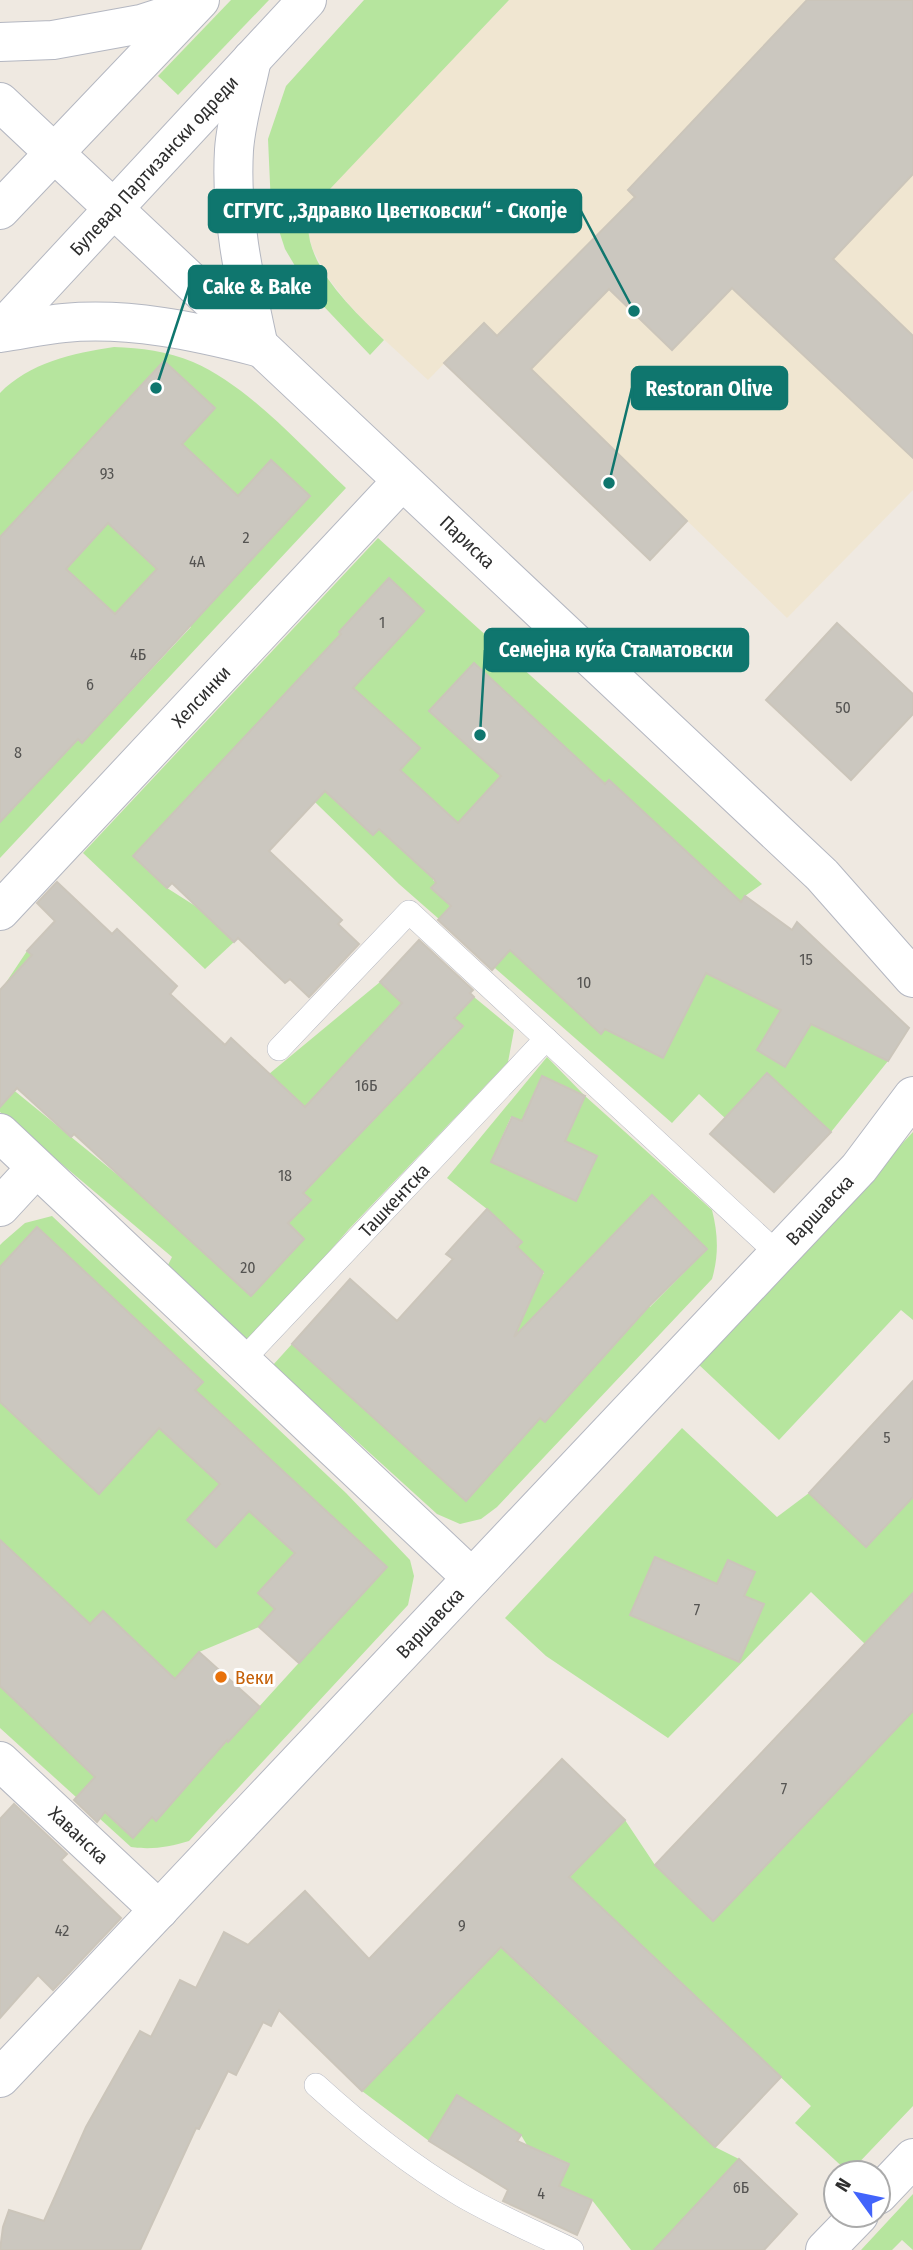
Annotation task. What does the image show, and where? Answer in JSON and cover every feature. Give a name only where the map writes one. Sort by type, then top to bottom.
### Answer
[{"type":"street","name":"Булевар Партизански одреди","points":[[0,332],[307,0]]},
{"type":"street","points":[[0,42],[53,40],[141,24],[197,4]]},
{"type":"street","points":[[0,210],[197,4]]},
{"type":"street","points":[[0,332],[65,323],[123,323],[195,331],[259,347],[244,276],[233,201],[234,147],[252,59]]},
{"type":"street","name":"Париска","points":[[0,102],[822,875],[913,978]]},
{"type":"street","name":"Хелсинки","points":[[0,911],[402,481]]},
{"type":"street","name":"Париска","points":[[822,875],[913,940]]},
{"type":"street","name":"Варшавска","points":[[0,2078],[859,1168],[913,1096]]},
{"type":"street","name":"Варшавска","points":[[859,1168],[913,1126]]},
{"type":"street","points":[[0,1133],[472,1578]]},
{"type":"street","points":[[0,1207],[36,1168]]},
{"type":"street","name":"Хаванска","points":[[0,1761],[159,1910]]},
{"type":"street","points":[[892,2180],[913,2158]]},
{"type":"street","points":[[825,2250],[845,2229]]},
{"type":"lane","points":[[279,1049],[409,912],[778,1254]]},
{"type":"lane","name":"Ташкентска","points":[[243,1360],[546,1039]]},
{"type":"lane","points":[[316,2085],[391,2148],[427,2174],[492,2211],[572,2250]]},
{"type":"shaded area","points":[[509,0],[913,0],[913,490],[787,618],[484,323],[428,380],[346,301],[329,279],[313,250],[307,230],[308,217],[314,204]]},
{"type":"green space","points":[[231,0],[269,0],[178,95],[158,76]]},
{"type":"green space","points":[[364,0],[509,0],[311,209],[308,227],[311,245],[319,263],[343,298],[384,340],[370,355],[311,293],[285,249],[271,206],[268,139],[286,86]]},
{"type":"green space","points":[[124,347],[164,353],[193,362],[214,373],[255,402],[346,488],[0,858],[0,807],[8,814],[42,777],[47,742],[0,639],[215,408],[163,362],[0,537],[0,393],[24,374],[38,367],[99,349]],"holes":[[[215,475],[238,496],[203,611],[186,506]],[[145,583],[191,627],[82,743],[39,703]]]},
{"type":"green space","points":[[378,538],[762,884],[745,896],[713,942],[756,973],[754,997],[781,1010],[757,1050],[785,1067],[811,1024],[888,1061],[831,1132],[767,1073],[725,1118],[699,1094],[672,1123],[399,884],[279,767],[134,856],[167,888],[200,909],[234,942],[205,969],[83,853]],"holes":[[[389,579],[424,611],[375,664],[339,632]],[[474,663],[578,759],[534,807],[430,710]],[[392,723],[419,747],[400,770],[435,802],[379,829],[373,835]],[[609,780],[715,879],[553,840]],[[440,872],[637,995],[600,1033],[531,969],[518,942],[504,956],[432,889],[436,883],[433,880]]]},
{"type":"green space","points":[[27,951],[303,1193],[269,1074],[380,982],[402,1003],[322,1089],[365,1129],[462,1026],[454,1018],[474,997],[514,1030],[508,1062],[349,1229],[247,1346],[165,1271],[172,1257],[0,1112],[0,1079],[130,1185],[251,1296],[304,1239],[270,1207],[35,1017],[3,987]]},
{"type":"green space","points":[[547,1057],[585,1096],[712,1210],[717,1244],[712,1279],[497,1507],[481,1519],[460,1524],[437,1514],[273,1365],[292,1344],[466,1500],[525,1435],[535,1414],[545,1422],[631,1326],[575,1274],[552,1299],[522,1371],[472,1326],[508,1312],[544,1273],[517,1247],[521,1241],[487,1209],[447,1178]],"holes":[[[542,1077],[585,1096],[565,1141],[597,1156],[576,1201],[491,1162],[511,1117],[522,1121]],[[652,1195],[707,1249],[650,1307],[610,1268],[608,1240]]]},
{"type":"green space","points":[[913,1132],[913,1320],[901,1310],[779,1440],[697,1363]]},
{"type":"green space","points":[[52,1216],[346,1493],[410,1560],[414,1576],[408,1605],[189,1841],[174,1845],[131,1847],[0,1728],[0,1650],[55,1591],[0,1540],[0,1376],[20,1363],[95,1281],[37,1227],[0,1267],[0,1245],[25,1223]],"holes":[[[117,1302],[202,1382],[99,1493],[13,1414]],[[217,1410],[320,1505],[284,1543],[249,1511],[216,1546],[187,1520],[220,1484],[181,1448]],[[329,1515],[386,1567],[228,1741],[168,1687],[199,1652],[259,1627],[275,1609],[258,1593]],[[48,1677],[79,1761],[21,1706]],[[210,1759],[156,1821],[152,1817],[133,1838],[82,1792]]]},
{"type":"green space","points":[[682,1428],[777,1517],[809,1493],[866,1546],[913,1497],[913,1593],[865,1644],[811,1592],[668,1738],[546,1656],[505,1618]]},
{"type":"green space","points":[[913,1711],[913,2106],[862,2159],[834,2159],[795,2123],[811,2106],[598,1904],[530,1975],[715,2147],[739,2159],[654,2250],[631,2250],[592,2200],[559,2186],[568,2163],[527,2145],[521,2135],[429,2141],[362,2091],[625,1820],[655,1865],[713,1920]]},
{"type":"green space","points":[[913,2194],[913,2250],[902,2240],[892,2250],[861,2250],[880,2229],[892,2229],[892,2217]]},
{"type":"building","points":[[807,0],[913,0],[913,174],[833,259],[913,336],[913,458],[732,288],[672,350],[609,289],[531,369],[687,521],[650,560],[444,363],[484,323],[497,336],[635,197],[628,190]]},
{"type":"building","points":[[164,361],[215,408],[182,444],[238,496],[271,460],[310,496],[82,743],[78,739],[0,822],[0,537]],"holes":[[[108,523],[157,569],[115,614],[66,569]]]},
{"type":"building","points":[[389,578],[424,611],[353,688],[420,748],[400,770],[458,823],[501,776],[429,711],[474,663],[605,784],[609,780],[741,902],[745,896],[792,930],[797,922],[909,1028],[888,1061],[811,1024],[785,1067],[757,1050],[781,1010],[706,973],[663,1058],[605,1029],[601,1034],[510,950],[492,970],[438,920],[451,906],[431,888],[436,883],[434,879],[379,829],[373,835],[325,791],[269,851],[342,920],[338,924],[359,944],[309,997],[290,979],[285,983],[238,938],[234,942],[172,883],[167,888],[133,856],[341,634],[339,632]]},
{"type":"building","points":[[837,623],[913,694],[913,714],[851,780],[766,700]]},
{"type":"building","points":[[57,882],[112,934],[117,929],[177,986],[170,994],[225,1045],[231,1038],[305,1107],[402,1003],[380,982],[419,940],[473,990],[470,993],[474,997],[454,1018],[463,1026],[303,1193],[311,1200],[288,1223],[304,1239],[251,1296],[74,1134],[71,1137],[17,1088],[0,1107],[0,990],[32,955],[27,951],[55,921],[37,903]]},
{"type":"building","points":[[767,1073],[831,1132],[774,1192],[710,1134]]},
{"type":"building","points":[[542,1076],[585,1096],[565,1141],[597,1156],[576,1201],[491,1162],[512,1117],[522,1121]]},
{"type":"building","points":[[652,1195],[707,1249],[649,1306],[545,1422],[540,1418],[466,1501],[292,1344],[350,1279],[397,1321],[453,1259],[446,1254],[487,1209],[522,1242],[517,1247],[543,1272],[514,1337]]},
{"type":"building","points":[[37,1227],[203,1382],[195,1390],[387,1567],[299,1663],[259,1627],[275,1609],[258,1593],[295,1553],[249,1511],[216,1547],[187,1520],[220,1484],[159,1428],[99,1494],[0,1402],[0,1267]]},
{"type":"building","points":[[913,1381],[913,1497],[866,1547],[809,1493]]},
{"type":"building","points":[[0,1540],[90,1624],[103,1611],[175,1679],[199,1652],[260,1707],[228,1742],[227,1740],[156,1821],[152,1817],[133,1838],[105,1812],[97,1822],[74,1800],[95,1777],[0,1686]]},
{"type":"building","points":[[655,1557],[717,1584],[728,1560],[755,1572],[744,1596],[764,1604],[739,1662],[630,1615]]},
{"type":"building","points":[[913,1593],[913,1711],[713,1921],[655,1865]]},
{"type":"building","points":[[562,1759],[625,1820],[569,1877],[781,2077],[715,2147],[501,1947],[362,2091],[279,2010],[271,2026],[263,2022],[236,2075],[228,2071],[199,2129],[196,2128],[140,2250],[0,2250],[3,2227],[9,2210],[44,2221],[86,2127],[140,2031],[151,2037],[180,1980],[196,1988],[224,1932],[248,1945],[305,1891],[369,1959]]},
{"type":"building","points":[[14,1804],[67,1854],[61,1860],[121,1918],[53,1990],[38,1975],[0,2018],[0,1819]]},
{"type":"building","points":[[457,2095],[521,2135],[517,2141],[569,2164],[559,2186],[592,2200],[577,2235],[503,2201],[508,2190],[429,2141]]},
{"type":"building","points":[[739,2159],[797,2214],[764,2250],[654,2250]]},
{"type":"place","name":"СГГУГС „Здравко Цветковски“ - Скопје","points":[[634,311]]},
{"type":"place","name":"Cake & Bake","points":[[156,388]]},
{"type":"place","name":"Restoran Olive","points":[[609,483]]},
{"type":"place","name":"Семејна куќа Стаматовски","points":[[480,735]]},
{"type":"place","name":"Веки","points":[[221,1677]]}]
